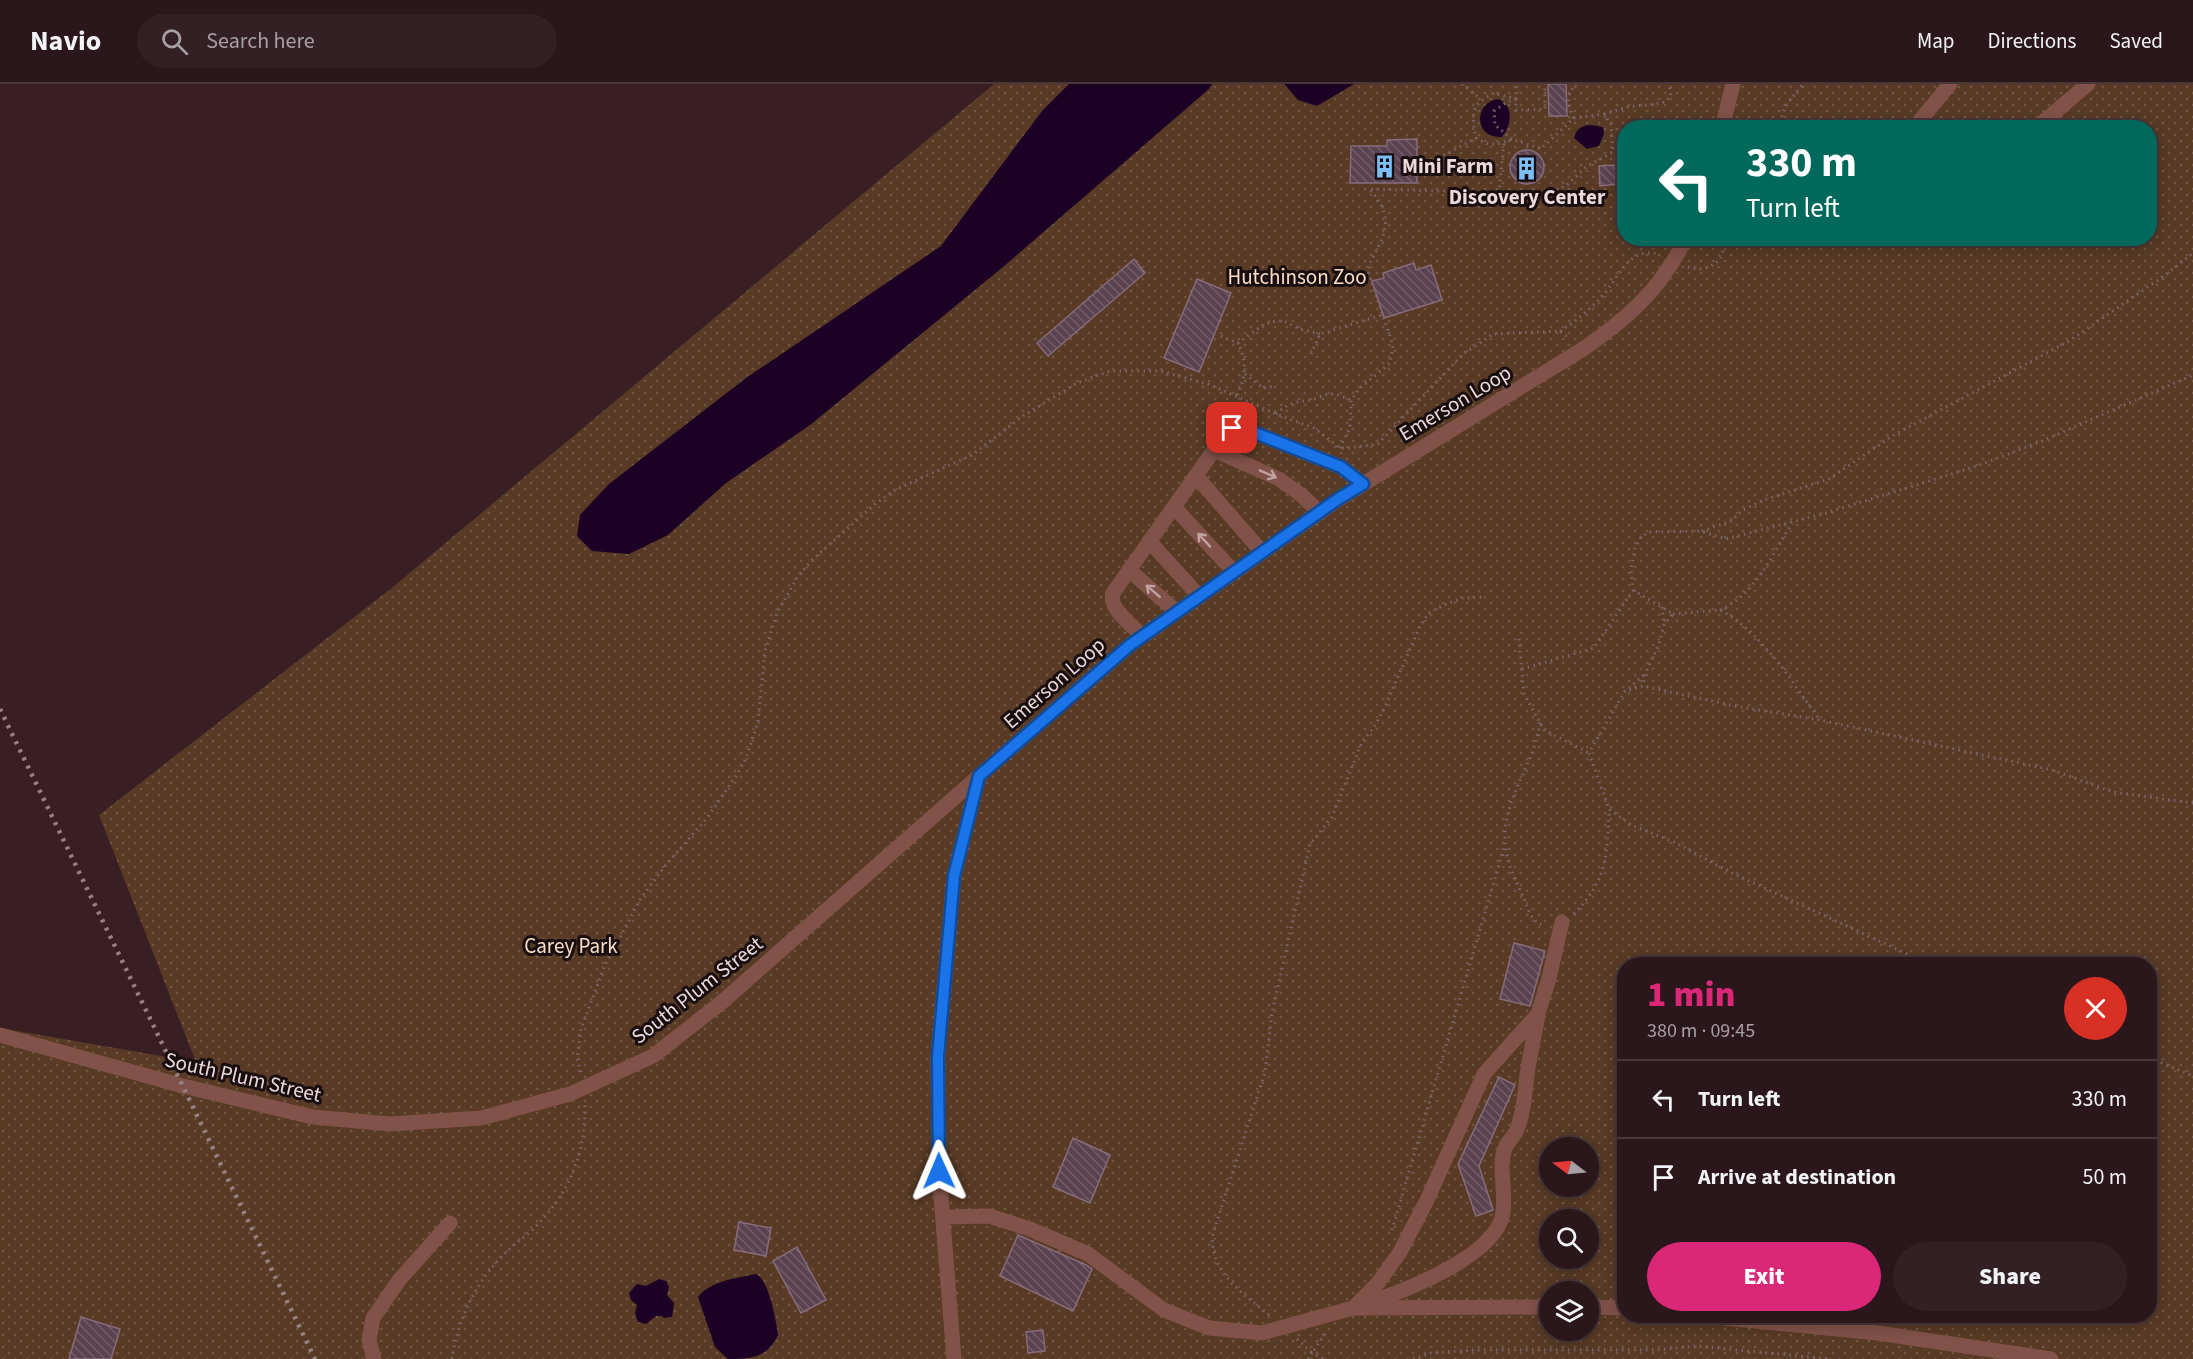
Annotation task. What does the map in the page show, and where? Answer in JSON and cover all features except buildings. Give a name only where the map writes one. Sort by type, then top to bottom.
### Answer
[{"type":"street","points":[[1724,120],[1733,84]]},
{"type":"street","points":[[1921,120],[1950,84]]},
{"type":"street","points":[[2045,120],[2088,84]]},
{"type":"street","name":"Emerson Loop","points":[[979,776],[1142,636],[1319,512],[1583,350],[1609,331],[1639,306],[1661,281],[1682,246]]},
{"type":"street","points":[[1142,636],[1113,606],[1111,599],[1113,593],[1232,428],[1248,430],[1341,467],[1363,484]]},
{"type":"street","points":[[1214,450],[1280,479],[1319,512]]},
{"type":"street","points":[[1196,476],[1262,552]]},
{"type":"street","points":[[1174,507],[1234,572]]},
{"type":"street","points":[[1149,541],[1199,596]]},
{"type":"street","points":[[1129,570],[1177,612]]},
{"type":"street","points":[[954,1359],[939,1171],[938,1056],[954,876],[979,776]]},
{"type":"street","name":"South Plum Street","points":[[0,1035],[183,1086],[314,1117],[390,1124],[481,1118],[584,1089],[652,1056],[722,1002],[979,776]]},
{"type":"street","points":[[943,1217],[989,1216],[1030,1229],[1088,1254],[1164,1310],[1209,1328],[1262,1333],[1284,1328],[1388,1297],[1437,1275],[1469,1256],[1491,1238],[1502,1218],[1504,1198],[1502,1167],[1505,1148],[1517,1130],[1538,1014],[1562,922]]},
{"type":"street","points":[[1347,1310],[1378,1283],[1400,1252],[1426,1202],[1484,1074],[1538,1014]]},
{"type":"street","points":[[374,1359],[369,1340],[373,1318],[400,1279],[450,1223]]},
{"type":"street","points":[[1347,1310],[1539,1307]]},
{"type":"street","points":[[1599,1307],[1617,1308]]},
{"type":"street","points":[[1776,1323],[1878,1333],[2052,1359]]},
{"type":"path","points":[[1462,84],[1481,99]]},
{"type":"path","points":[[1516,84],[1516,110],[1545,109],[1545,84]]},
{"type":"path","points":[[1574,118],[1569,109],[1568,98],[1576,84]]},
{"type":"path","points":[[1516,99],[1494,111],[1495,125],[1512,139],[1541,149],[1574,118],[1665,102],[1671,96],[1669,84]]},
{"type":"path","points":[[1780,120],[1787,104],[1803,84]]},
{"type":"path","points":[[1512,139],[1496,145],[1484,143],[1476,138],[1472,120],[1481,99],[1494,93],[1516,99]]},
{"type":"path","points":[[1340,448],[1350,427],[1351,400],[1390,363],[1393,345],[1367,269],[1386,228],[1381,201],[1369,189],[1548,194],[1567,184],[1586,167],[1613,152],[1611,124],[1604,114]]},
{"type":"path","points":[[1428,164],[1476,138]]},
{"type":"path","points":[[1499,193],[1504,142]]},
{"type":"path","points":[[1683,265],[1694,270],[1711,266],[1720,259],[1724,246]]},
{"type":"path","points":[[452,1359],[466,1308],[475,1293],[502,1256],[533,1230],[552,1210],[567,1186],[579,1156],[584,1135],[584,1089],[578,1046],[581,1029],[604,967],[646,890],[707,818],[746,758],[758,722],[765,651],[777,613],[797,579],[811,561],[894,490],[972,455],[1023,416],[1077,383],[1110,370],[1161,371],[1211,385],[1314,428],[1340,448],[1378,444],[1463,354],[1493,334],[1560,331],[1590,309],[1607,291],[1621,269],[1634,258],[1654,252],[1664,255]]},
{"type":"path","points":[[1700,531],[1731,521],[1743,510],[1764,500],[1830,479],[1892,436],[2069,341],[2168,273],[2193,253]]},
{"type":"path","points":[[1238,343],[1263,326],[1276,321],[1284,321],[1320,334],[1382,315]]},
{"type":"path","points":[[1560,331],[1583,350]]},
{"type":"path","points":[[1311,354],[1320,334]]},
{"type":"path","points":[[1221,336],[1238,343],[1244,355],[1245,374],[1236,396]]},
{"type":"path","points":[[1245,374],[1263,388],[1276,386]]},
{"type":"path","points":[[1522,669],[1594,648],[1634,590],[1631,570],[1635,549],[1641,537],[1649,532],[1700,531],[1726,539],[1792,521],[1974,467],[2040,442],[2193,375]]},
{"type":"path","points":[[1276,414],[1284,406],[1324,395],[1332,394],[1351,400]]},
{"type":"path","points":[[1634,590],[1673,614],[1720,610],[1735,603],[1746,594],[1792,521]]},
{"type":"path","points":[[1324,1359],[1312,1353],[1229,1281],[1217,1265],[1212,1249],[1212,1237],[1265,1072],[1272,1013],[1310,844],[1332,817],[1362,742],[1384,709],[1420,626],[1429,614],[1444,605],[1462,598],[1483,597]]},
{"type":"path","points":[[1662,607],[1664,626]]},
{"type":"path","points":[[1720,610],[1734,618],[1760,641],[1779,663],[1820,720]]},
{"type":"path","points":[[1643,686],[1664,626],[1673,614]]},
{"type":"path","points":[[1519,639],[1524,694],[1541,723],[1544,730],[1589,753],[1609,809],[1608,845],[1602,876],[1589,898],[1573,915],[1556,925],[1542,925],[1531,917],[1507,857],[1504,834],[1508,811],[1523,770],[1533,751],[1541,723]]},
{"type":"path","points":[[1589,753],[1625,691],[1645,675]]},
{"type":"path","points":[[1625,691],[1643,686],[1740,707],[1820,720],[2052,770],[2113,792],[2193,803]]},
{"type":"path","points":[[1609,809],[1631,825],[1674,842],[1732,873],[1914,957]]},
{"type":"path","points":[[1389,1237],[1505,844]]},
{"type":"path","points":[[2157,1061],[2193,1076]]},
{"type":"path","points":[[1308,1359],[1347,1310]]},
{"type":"path","points":[[1413,1359],[1431,1353],[1475,1350],[1655,1350],[1697,1346],[1829,1359]]},
{"type":"green space","points":[[994,84],[2193,84],[2193,1359],[0,1359],[0,1028],[196,1062],[99,815],[393,587]]},
{"type":"shaded area","points":[[1069,84],[1212,84],[1003,267],[810,425],[726,483],[668,535],[629,554],[592,551],[577,536],[580,515],[609,484],[746,378],[941,246],[1042,111]]},
{"type":"shaded area","points":[[1284,84],[1354,84],[1317,106],[1298,100]]},
{"type":"shaded area","points":[[1498,99],[1507,106],[1510,116],[1508,127],[1502,137],[1486,132],[1480,120],[1484,106]]},
{"type":"shaded area","points":[[1591,125],[1603,127],[1604,134],[1599,146],[1587,149],[1574,138],[1580,128]]},
{"type":"shaded area","points":[[756,1274],[765,1284],[768,1292],[778,1335],[774,1343],[758,1356],[728,1359],[715,1347],[698,1297],[709,1287]]},
{"type":"shaded area","points":[[659,1279],[666,1281],[669,1287],[667,1295],[674,1303],[672,1317],[656,1316],[646,1324],[638,1322],[635,1313],[637,1305],[631,1300],[629,1293],[637,1284],[646,1286]]},
{"type":"railway","points":[[0,709],[315,1359]]},
{"type":"place","name":"Mini Farm","points":[[1384,166]]},
{"type":"place","name":"Discovery Center","points":[[1527,169]]},
{"type":"route","points":[[939,1171],[938,1056],[954,876],[979,776],[1130,645],[1338,499],[1363,484],[1341,467],[1248,430],[1232,428]]},
{"type":"park label","name":"Hutchinson Zoo","points":[[1297,277]]},
{"type":"park label","name":"Carey Park","points":[[571,946]]}]
